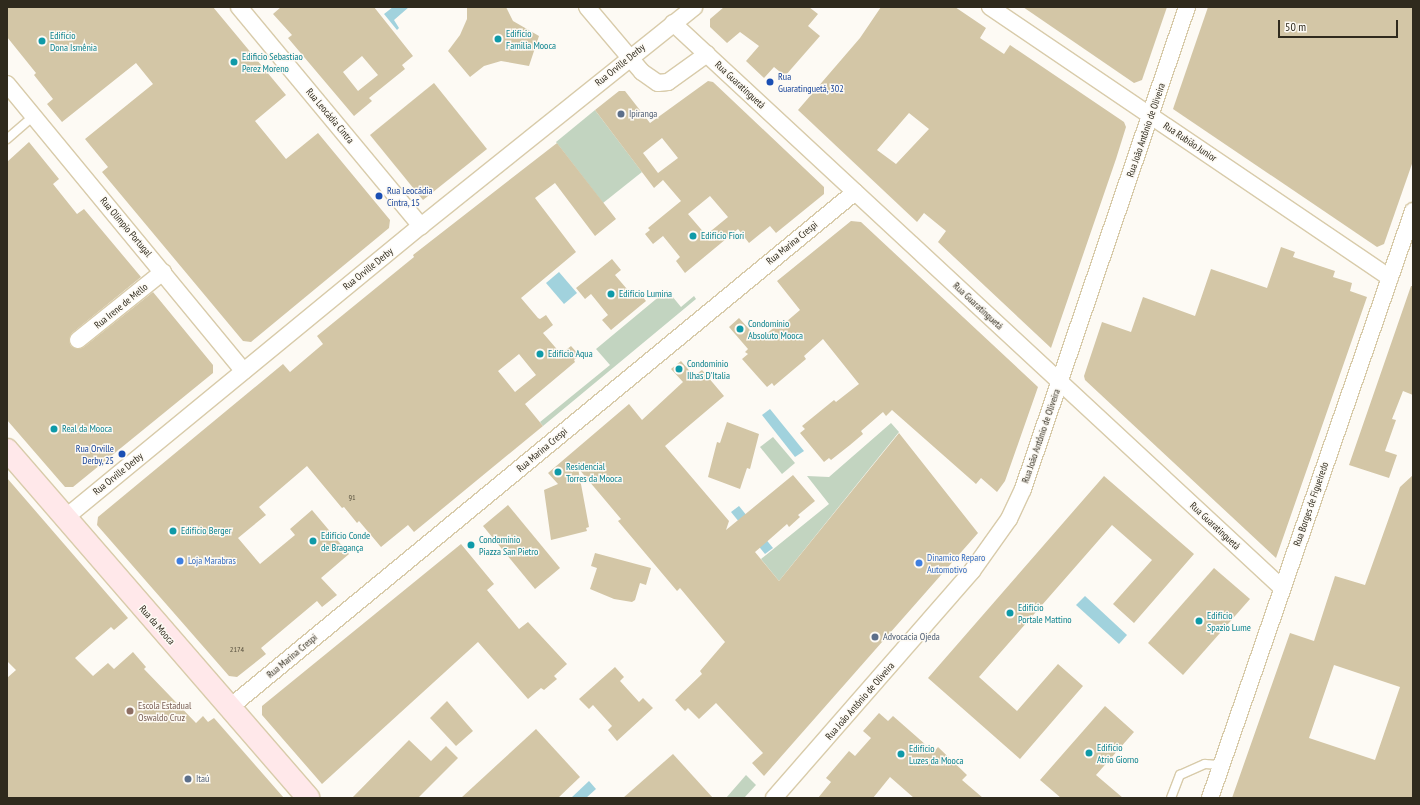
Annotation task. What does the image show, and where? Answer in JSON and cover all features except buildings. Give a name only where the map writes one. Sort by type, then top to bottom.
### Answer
[{"type":"main road","name":"Rua da Mooca","points":[[7,450],[308,798]]},
{"type":"street","name":"Rua Leocádia Cintra","points":[[239,7],[421,226]]},
{"type":"street","points":[[587,7],[650,79],[663,82],[679,76],[707,54]]},
{"type":"street","name":"Rua Orville Derby","points":[[65,518],[421,226],[694,7]]},
{"type":"street","name":"Rua Rubião Junior","points":[[990,7],[1390,278]]},
{"type":"street","name":"Rua João Antônio de Oliveira","points":[[774,798],[891,665],[990,547],[1009,519],[1023,489],[1187,7]]},
{"type":"street","name":"Rua Guaratinguetá","points":[[673,23],[1282,588]]},
{"type":"street","name":"Rua Olímpio Portugal","points":[[7,84],[244,371]]},
{"type":"street","name":"Rua Marina Crespi","points":[[230,708],[855,192]]},
{"type":"street","name":"Rua Borges de Figueiredo","points":[[1210,798],[1413,211]]},
{"type":"street","name":"Rua Irene de Mello","points":[[78,340],[163,272]]},
{"type":"lane","points":[[7,139],[34,116]]},
{"type":"lane","points":[[1171,798],[1180,774],[1205,764],[1221,764]]},
{"type":"green space","points":[[595,110],[642,172],[603,203],[556,142]]},
{"type":"green space","points":[[667,290],[681,307],[694,296],[696,299],[543,426],[540,422],[610,365],[596,349]]},
{"type":"green space","points":[[891,423],[899,432],[779,581],[761,559],[829,504],[807,476],[829,477]]},
{"type":"green space","points":[[773,437],[795,463],[782,474],[760,447]]},
{"type":"green space","points":[[746,775],[756,785],[744,798],[726,798]]},
{"type":"water","points":[[393,7],[409,7],[394,20],[399,28],[397,30],[384,14]]},
{"type":"water","points":[[559,272],[577,293],[564,304],[546,283]]},
{"type":"water","points":[[770,409],[804,451],[795,457],[762,415]]},
{"type":"water","points":[[739,506],[773,548],[765,554],[731,512]]},
{"type":"water","points":[[1085,596],[1127,635],[1119,644],[1076,605]]},
{"type":"water","points":[[589,781],[596,789],[586,798],[571,798]]},
{"type":"place","name":"Edifício Familia Mooca","points":[[498,39]]},
{"type":"place","name":"Edifício Dona Ismênia","points":[[42,41]]},
{"type":"place","name":"Edificio Sebastiao Perez Moreno","points":[[234,62]]},
{"type":"place","name":"Rua Guaratinguetá, 302","points":[[770,82]]},
{"type":"place","name":"Ipiranga","points":[[621,114]]},
{"type":"place","name":"Rua Leocádia Cintra, 15","points":[[379,196]]},
{"type":"place","name":"Edifício Fiori","points":[[693,236]]},
{"type":"place","name":"Edifício Lumina","points":[[611,294]]},
{"type":"place","name":"Condomínio Absoluto Mooca","points":[[740,329]]},
{"type":"place","name":"Edifício Aqua","points":[[540,354]]},
{"type":"place","name":"Condomínio Ilhas D'Italia","points":[[679,369]]},
{"type":"place","name":"Real da Mooca","points":[[54,429]]},
{"type":"place","name":"Rua Orville Derby, 25","points":[[122,454]]},
{"type":"place","name":"Residencial Torres da Mooca","points":[[558,472]]},
{"type":"place","name":"Edifício Berger","points":[[173,531]]},
{"type":"place","name":"Edifício Conde de Bragança","points":[[313,541]]},
{"type":"place","name":"Condomínio Piazza San Pietro","points":[[471,545]]},
{"type":"place","name":"Loja Marabras","points":[[180,561]]},
{"type":"place","name":"Dinamico Reparo Automotivo","points":[[919,563]]},
{"type":"place","name":"Edifício Portale Mattino","points":[[1010,613]]},
{"type":"place","name":"Edifício Spazio Lume","points":[[1199,621]]},
{"type":"place","name":"Advocacia Ojeda","points":[[875,637]]},
{"type":"place","name":"Escola Estadual Oswaldo Cruz","points":[[130,711]]},
{"type":"place","name":"Edifício Atrio Giorno","points":[[1089,753]]},
{"type":"place","name":"Edifício Luzes da Mooca","points":[[901,754]]},
{"type":"place","name":"Itaú","points":[[188,779]]}]
